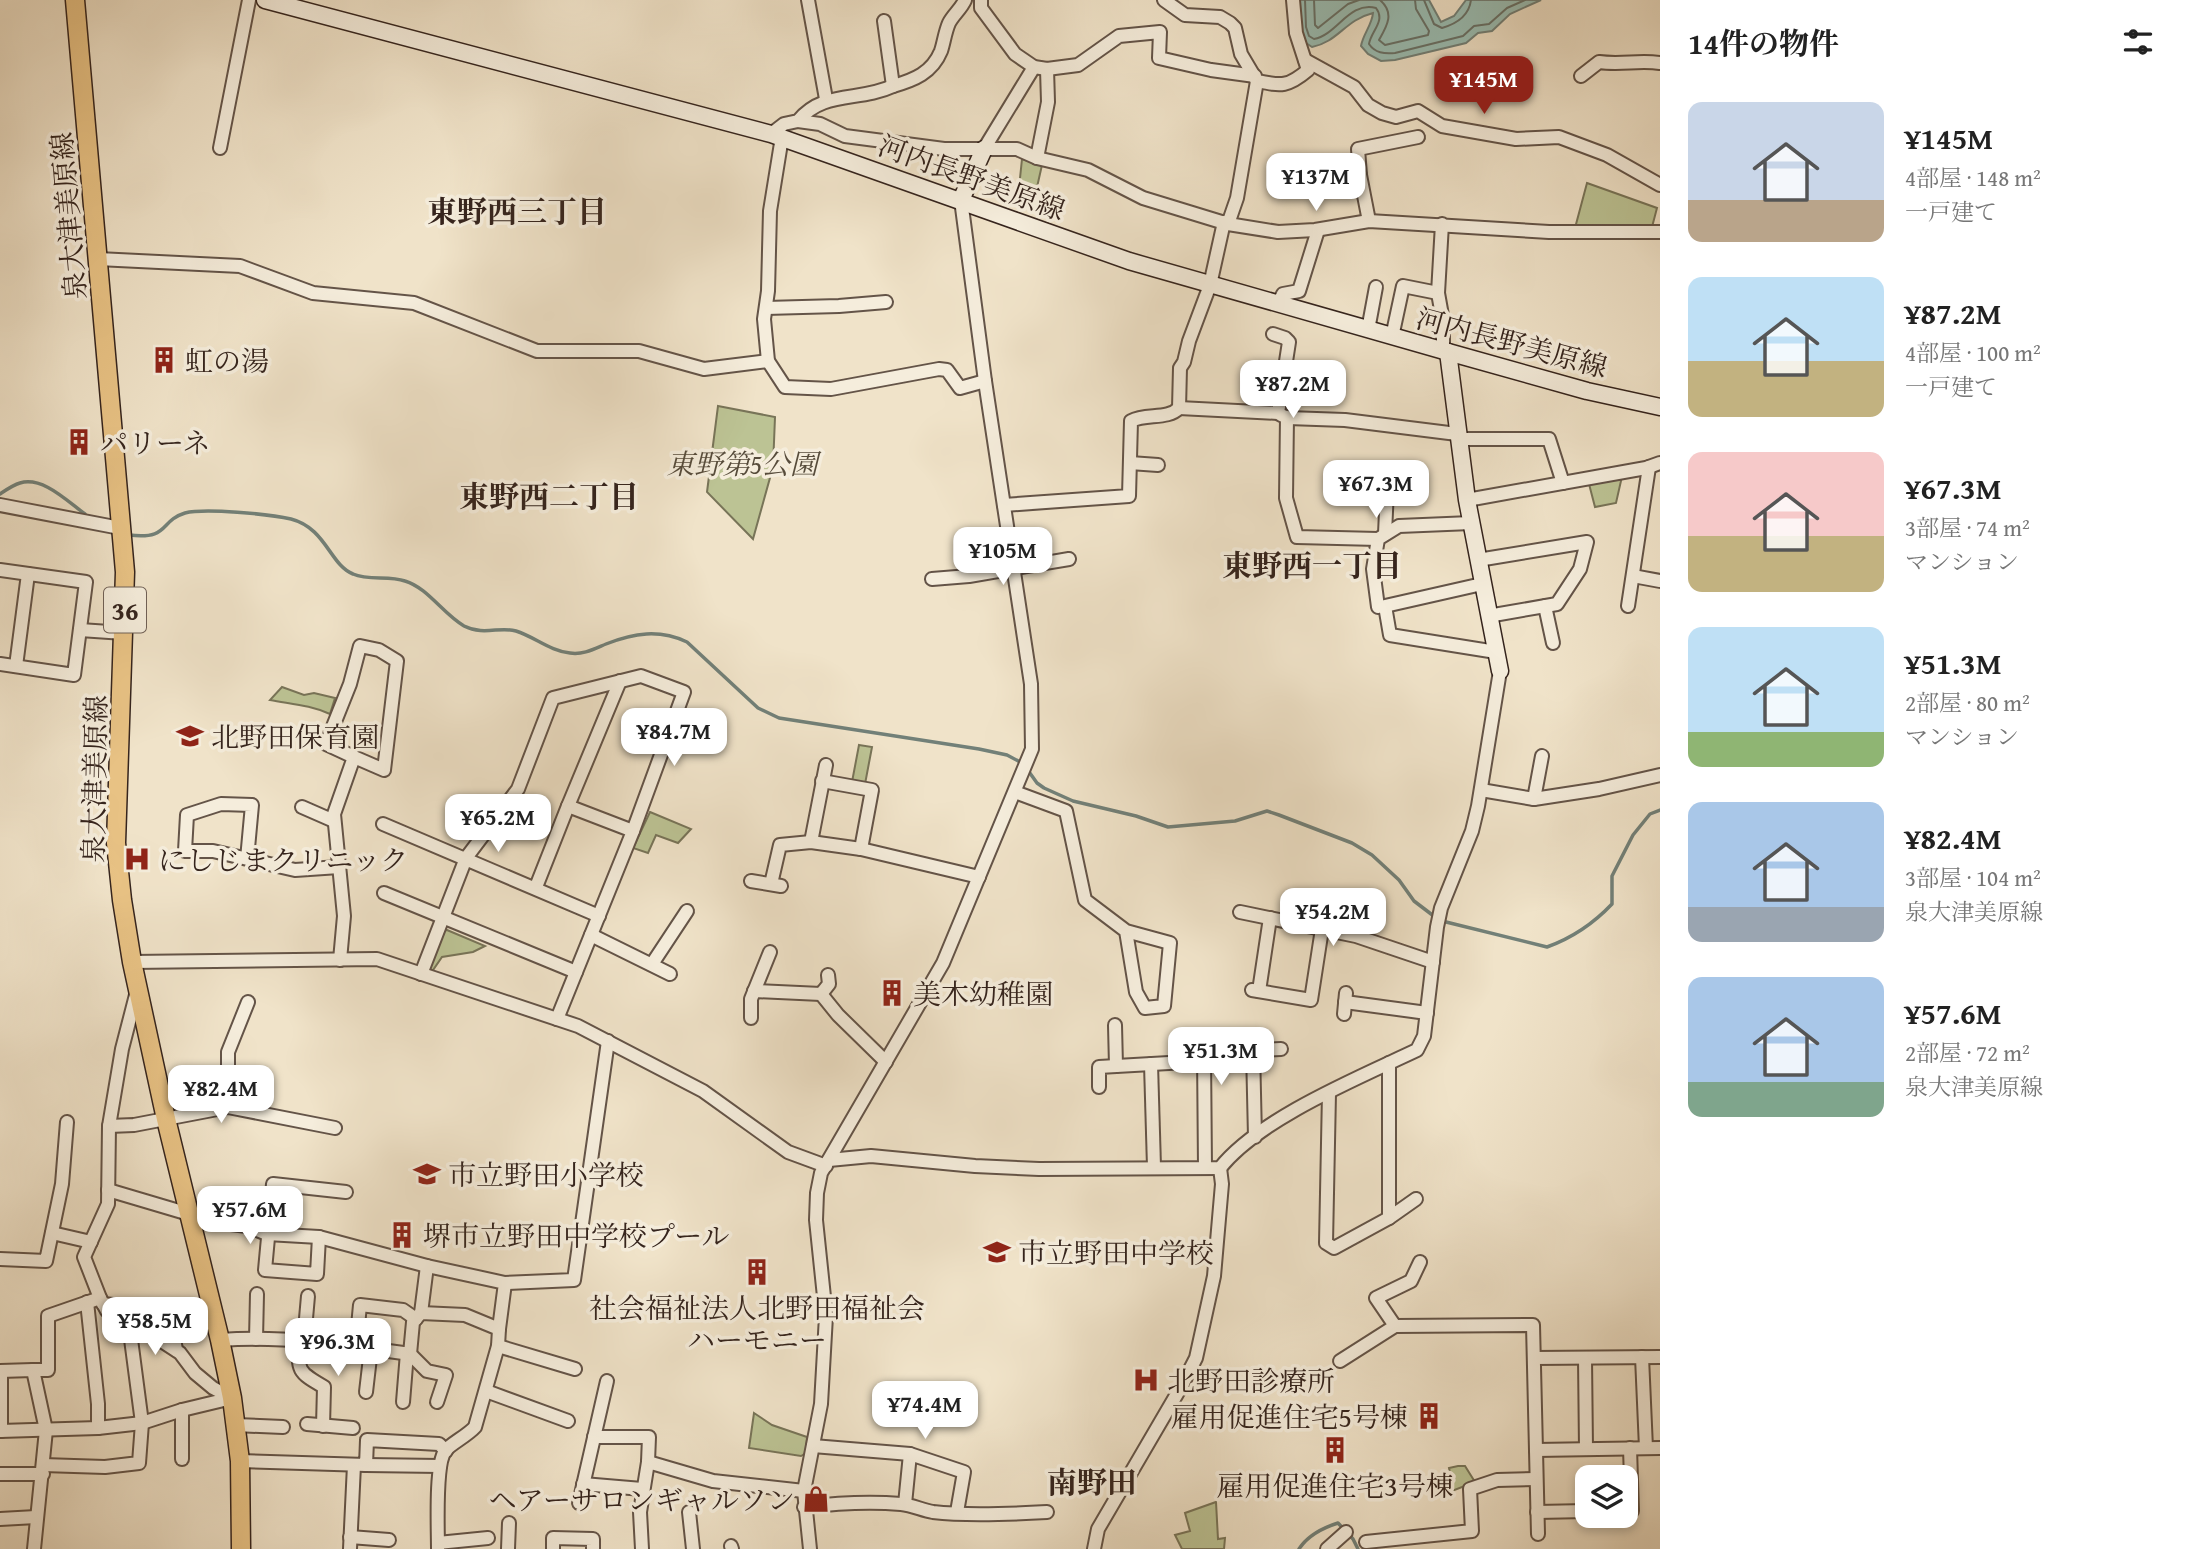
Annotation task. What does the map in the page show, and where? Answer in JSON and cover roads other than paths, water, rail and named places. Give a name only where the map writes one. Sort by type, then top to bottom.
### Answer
[{"type":"main road","name":"泉大津美原線","points":[[75,0],[125,572],[116,843],[122,900],[132,962],[166,1119],[232,1398],[240,1461],[241,1549]]},
{"type":"main road","name":"河内長野美原線","points":[[265,0],[777,136],[1129,261],[1445,352],[1587,391],[1660,407]]},
{"type":"main road","points":[[961,200],[984,149]]},
{"type":"main road","points":[[1445,352],[1467,500],[1500,671]]},
{"type":"street","points":[[220,148],[248,0]]},
{"type":"street","points":[[808,0],[826,99]]},
{"type":"street","points":[[798,121],[806,112],[826,99],[877,93],[917,79],[932,67],[940,54],[950,21],[959,13],[965,0]]},
{"type":"street","points":[[981,0],[981,8],[1015,54],[1040,68],[1078,65],[1119,36],[1160,32],[1159,58],[1256,78],[1279,86],[1294,82],[1308,70],[1296,33],[1293,0]]},
{"type":"street","points":[[1004,505],[1129,496],[1131,421],[1175,413],[1180,408],[1180,368],[1185,362],[1189,341],[1210,285],[1226,223],[1237,198],[1256,78],[1241,54],[1235,29],[1230,23],[1220,18],[1185,15],[1164,0]]},
{"type":"street","points":[[884,20],[893,86]]},
{"type":"street","points":[[1304,60],[1354,87],[1368,105],[1382,113],[1396,117],[1418,111],[1442,126],[1516,139],[1559,137],[1607,155],[1660,184]]},
{"type":"street","points":[[1581,76],[1599,62],[1614,70],[1645,61],[1660,63]]},
{"type":"street","points":[[984,149],[1040,68]]},
{"type":"street","points":[[1037,158],[1048,102],[1040,68]]},
{"type":"street","points":[[985,381],[960,388],[947,370],[939,369],[831,389],[785,387],[768,361],[765,343],[777,136],[784,124],[798,121],[820,124],[845,136],[944,149],[1017,149],[1037,158],[1088,170],[1143,198],[1226,223],[1278,232],[1318,230],[1369,221],[1549,232],[1660,232]]},
{"type":"street","points":[[1369,221],[1358,149],[1418,137]]},
{"type":"street","points":[[1314,174],[1360,175]]},
{"type":"street","points":[[810,1549],[804,1490],[821,1404],[826,1316],[816,1220],[821,1173],[943,962],[1032,749],[1031,684],[985,381],[961,200]]},
{"type":"street","points":[[1442,225],[1437,293],[1443,321],[1445,352]]},
{"type":"street","points":[[1278,304],[1283,294],[1299,291],[1318,230]]},
{"type":"street","points":[[98,259],[240,265],[313,293],[414,303],[537,351],[639,351],[704,369],[768,361]]},
{"type":"street","points":[[1392,337],[1403,286],[1437,293]]},
{"type":"street","points":[[1368,330],[1377,287]]},
{"type":"street","points":[[766,308],[839,312],[886,302]]},
{"type":"street","points":[[1273,334],[1289,342],[1282,415],[1286,498],[1297,537],[1381,537],[1399,526],[1471,523]]},
{"type":"street","points":[[1180,408],[1346,420],[1457,436],[1549,439],[1563,483]]},
{"type":"street","points":[[1130,463],[1158,465]]},
{"type":"street","points":[[1467,500],[1655,465],[1628,606]]},
{"type":"street","points":[[1378,607],[1373,569],[1381,537],[1387,489]]},
{"type":"street","points":[[0,505],[120,528]]},
{"type":"street","points":[[1478,560],[1587,541],[1580,569],[1557,604],[1489,616]]},
{"type":"street","points":[[932,579],[1069,559]]},
{"type":"street","points":[[0,569],[86,582],[74,675],[0,664]]},
{"type":"street","points":[[16,666],[28,574]]},
{"type":"street","points":[[1633,576],[1660,581]]},
{"type":"street","points":[[1482,584],[1385,606],[1390,635],[1496,652]]},
{"type":"street","points":[[1545,606],[1553,643]]},
{"type":"street","points":[[80,630],[124,633]]},
{"type":"street","points":[[360,646],[379,650],[397,661],[384,770],[354,757],[326,744],[350,684],[360,646]]},
{"type":"street","points":[[1094,1549],[1098,1529],[1196,1358],[1214,1276],[1222,1184],[1220,1168],[1234,1151],[1285,1117],[1417,1050],[1424,1037],[1441,908],[1472,831],[1500,671]]},
{"type":"street","points":[[421,974],[466,858],[518,789],[552,698],[640,676],[684,692],[633,831],[557,1019]]},
{"type":"street","points":[[536,887],[620,681]]},
{"type":"street","points":[[1534,799],[1542,756]]},
{"type":"street","points":[[340,960],[344,916],[334,814],[354,757]]},
{"type":"street","points":[[811,842],[826,765]]},
{"type":"street","points":[[1481,790],[1534,799],[1599,789],[1660,775]]},
{"type":"street","points":[[822,781],[872,790],[861,849]]},
{"type":"street","points":[[1015,792],[1066,811],[1085,900],[1126,931],[1170,943],[1164,1006],[1145,1008],[1136,992],[1126,931]]},
{"type":"street","points":[[247,859],[252,805],[221,804],[187,816],[185,851],[213,851],[247,859],[295,870],[339,867]]},
{"type":"street","points":[[568,806],[633,831]]},
{"type":"street","points":[[302,807],[334,821]]},
{"type":"street","points":[[383,824],[599,916]]},
{"type":"street","points":[[751,881],[776,885],[780,845],[811,842],[861,849],[979,877]]},
{"type":"street","points":[[384,894],[576,972]]},
{"type":"street","points":[[652,964],[687,911]]},
{"type":"street","points":[[1240,912],[1356,936],[1433,962]]},
{"type":"street","points":[[1270,918],[1256,990],[1311,1000],[1322,929]]},
{"type":"street","points":[[591,935],[670,974]]},
{"type":"street","points":[[751,1018],[751,999],[771,952]]},
{"type":"street","points":[[132,962],[377,959],[579,1026],[703,1091],[788,1152],[828,1163],[871,1156],[975,1166],[1220,1168]]},
{"type":"street","points":[[821,994],[829,984],[828,975]]},
{"type":"street","points":[[98,1428],[97,1301],[84,1258],[107,1204],[109,1126],[122,1049],[138,987]]},
{"type":"street","points":[[754,991],[821,994],[838,1015],[886,1062]]},
{"type":"street","points":[[228,1107],[228,1052],[248,1002]]},
{"type":"street","points":[[1345,1003],[1427,1013]]},
{"type":"street","points":[[1115,1025],[1116,1066]]},
{"type":"street","points":[[108,1190],[189,1214],[211,1214],[223,1223],[247,1226],[267,1234],[318,1237],[505,1283],[573,1280],[608,1041]]},
{"type":"street","points":[[1205,1168],[1204,1052],[1281,1049]]},
{"type":"street","points":[[1253,1051],[1255,1137]]},
{"type":"street","points":[[1100,1087],[1099,1067],[1204,1061]]},
{"type":"street","points":[[1389,1218],[1390,1063]]},
{"type":"street","points":[[1151,1064],[1154,1167]]},
{"type":"street","points":[[1329,1093],[1326,1243],[1334,1248],[1389,1218],[1416,1199]]},
{"type":"street","points":[[109,1126],[134,1125],[228,1107],[335,1128]]},
{"type":"street","points":[[0,1259],[46,1261],[62,1184],[66,1122]]},
{"type":"street","points":[[318,1237],[317,1274],[265,1270],[273,1184],[346,1192]]},
{"type":"street","points":[[52,1233],[91,1242]]},
{"type":"street","points":[[1395,1326],[1376,1298],[1411,1282],[1420,1262]]},
{"type":"street","points":[[403,1402],[413,1322],[419,1316],[428,1266]]},
{"type":"street","points":[[488,1538],[438,1546],[440,1466],[446,1451],[475,1427],[498,1346],[505,1283]]},
{"type":"street","points":[[256,1339],[257,1294]]},
{"type":"street","points":[[308,1296],[298,1365],[302,1374],[324,1387],[323,1426]]},
{"type":"street","points":[[97,1301],[107,1311],[176,1350],[195,1373],[232,1398]]},
{"type":"street","points":[[214,1315],[97,1301],[48,1316],[48,1370],[0,1371],[0,1431],[98,1428],[142,1423],[232,1398]]},
{"type":"street","points":[[356,1348],[360,1305],[403,1310],[419,1316],[465,1315],[499,1329]]},
{"type":"street","points":[[169,1310],[176,1350]]},
{"type":"street","points":[[0,1474],[139,1463],[142,1423],[129,1324]]},
{"type":"street","points":[[1340,1362],[1395,1326],[1533,1325],[1538,1534]]},
{"type":"street","points":[[220,1340],[302,1341],[409,1354],[428,1371],[446,1375],[437,1402]]},
{"type":"street","points":[[498,1346],[575,1369]]},
{"type":"street","points":[[366,1392],[371,1349]]},
{"type":"street","points":[[1642,1357],[1646,1448]]},
{"type":"street","points":[[1534,1358],[1660,1357]]},
{"type":"street","points":[[1585,1358],[1586,1449]]},
{"type":"street","points":[[33,1370],[46,1430],[34,1549]]},
{"type":"street","points":[[579,1503],[607,1381]]},
{"type":"street","points":[[486,1391],[568,1421]]},
{"type":"street","points":[[182,1410],[182,1459]]},
{"type":"street","points":[[307,1424],[352,1428]]},
{"type":"street","points":[[235,1425],[283,1427]]},
{"type":"street","points":[[594,1437],[649,1437],[640,1512],[642,1549]]},
{"type":"street","points":[[389,1540],[350,1543],[360,1465],[367,1440],[439,1444],[446,1451]]},
{"type":"street","points":[[813,1446],[910,1454],[964,1472],[957,1512]]},
{"type":"street","points":[[1630,1448],[1631,1465]]},
{"type":"street","points":[[1536,1450],[1660,1448]]},
{"type":"street","points":[[905,1504],[910,1454]]},
{"type":"street","points":[[240,1461],[440,1466]]},
{"type":"street","points":[[648,1462],[713,1481],[804,1490]]},
{"type":"street","points":[[1366,1542],[1472,1531],[1470,1489],[1497,1480],[1536,1479]]},
{"type":"street","points":[[583,1484],[642,1489]]},
{"type":"street","points":[[804,1507],[837,1503],[905,1504],[932,1511],[1046,1512]]},
{"type":"street","points":[[1537,1512],[1575,1511]]},
{"type":"street","points":[[689,1512],[693,1549]]},
{"type":"street","points":[[0,1519],[36,1517]]},
{"type":"street","points":[[508,1549],[509,1522]]},
{"type":"street","points":[[1327,1549],[1346,1532]]},
{"type":"street","points":[[553,1549],[553,1538],[593,1539],[593,1549]]},
{"type":"water","points":[[1299,0],[1429,0],[1441,22],[1454,16],[1466,0],[1541,0],[1510,14],[1492,31],[1478,33],[1466,43],[1381,61],[1368,54],[1361,46],[1373,13],[1355,21],[1329,41],[1312,47],[1303,41]]},
{"type":"waterway","points":[[0,494],[20,483],[37,483],[55,491],[85,514]]},
{"type":"waterway","points":[[129,535],[151,535],[163,529],[177,516],[194,512],[237,512],[291,519],[312,530],[339,563],[353,574],[399,579],[413,584],[456,621],[471,629],[516,631],[556,650],[575,653],[637,635],[666,635],[687,642],[758,708],[779,718],[979,749],[1007,755],[1022,763]]},
{"type":"waterway","points":[[1027,769],[1044,788],[1073,801],[1136,816],[1168,827],[1235,821],[1267,811],[1279,815],[1352,843],[1372,855],[1399,880],[1414,901],[1435,917]]},
{"type":"waterway","points":[[1442,921],[1547,947],[1565,939],[1590,924],[1612,904],[1612,876],[1633,835],[1650,814],[1660,810]]},
{"type":"waterway","points":[[1299,1549],[1316,1533],[1338,1523],[1353,1539],[1358,1549]]},
{"type":"place","name":"虹の湯","points":[[164,360]]},
{"type":"place","name":"パリーネ","points":[[79,442]]},
{"type":"place","name":"北野田保育園","points":[[190,736]]},
{"type":"place","name":"にしじまクリニック","points":[[137,859]]},
{"type":"place","name":"美木幼稚園","points":[[892,993]]},
{"type":"place","name":"市立野田小学校","points":[[427,1174]]},
{"type":"place","name":"堺市立野田中学校プール","points":[[402,1235]]},
{"type":"place","name":"市立野田中学校","points":[[997,1252]]},
{"type":"place","name":"社会福祉法人北野田福祉会 ハーモニー","points":[[757,1272]]},
{"type":"place","name":"北野田診療所","points":[[1146,1380]]},
{"type":"place","name":"雇用促進住宅5号棟","points":[[1429,1416]]},
{"type":"place","name":"雇用促進住宅3号棟","points":[[1335,1450]]},
{"type":"place","name":"ヘアーサロンギャルソン","points":[[816,1499]]},
{"type":"district","name":"東野西三丁目","points":[[517,211]]},
{"type":"district","name":"東野西二丁目","points":[[549,496]]},
{"type":"district","name":"東野西一丁目","points":[[1312,565]]},
{"type":"district","name":"南野田","points":[[1092,1482]]},
{"type":"park label","name":"東野第5公園","points":[[742,463]]}]
